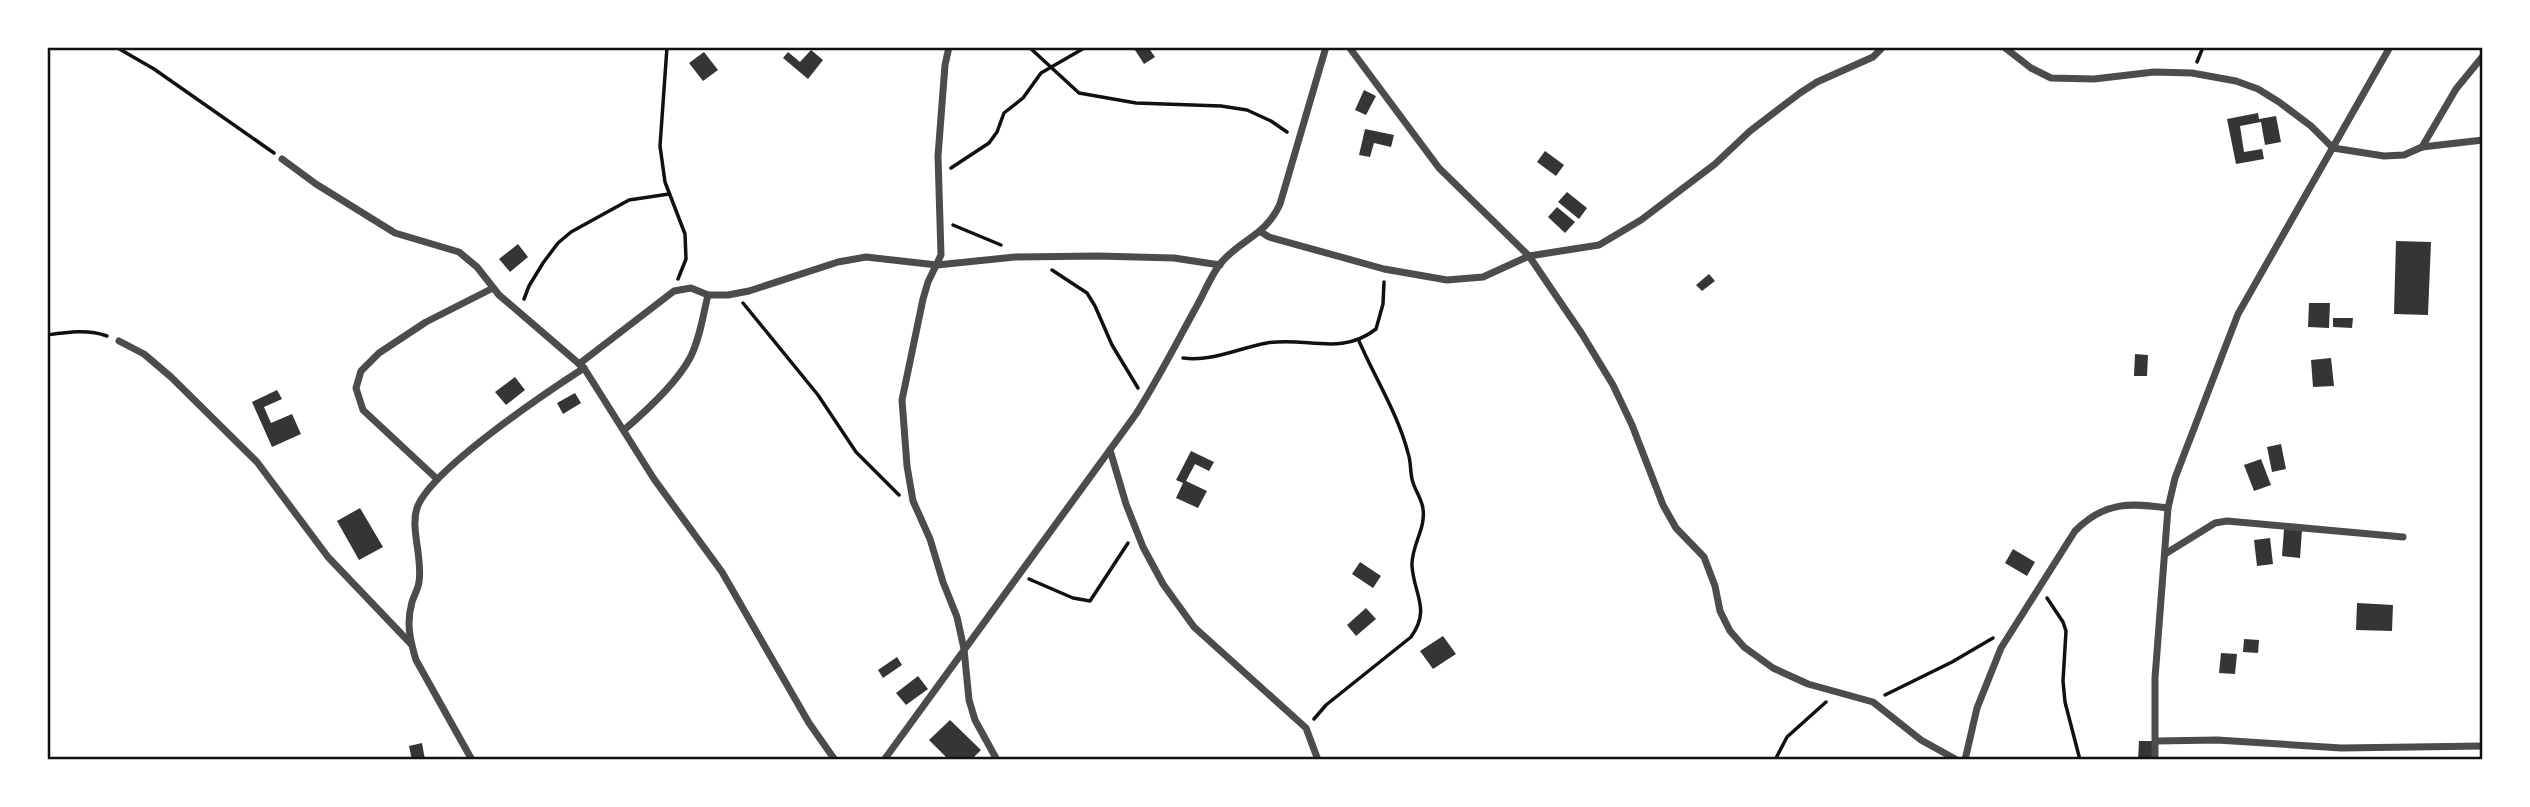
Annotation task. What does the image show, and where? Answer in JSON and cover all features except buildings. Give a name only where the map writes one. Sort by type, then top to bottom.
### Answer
[{"type":"street","points":[[949,47],[945,65],[938,156],[942,242],[937,265],[923,299],[902,400],[907,466],[917,512],[930,539],[957,617],[964,649],[969,700],[975,720],[997,760]]},
{"type":"street","points":[[884,760],[1144,401],[1220,265],[1261,232],[1273,217],[1280,204],[1326,47]]},
{"type":"street","points":[[1349,47],[1439,168],[1529,256],[1582,334],[1613,385],[1642,446],[1663,505],[1676,528],[1704,557],[1720,611],[1730,631],[1744,647],[1773,668],[1808,684],[1868,700],[1892,715],[1921,740],[1957,760]]},
{"type":"street","points":[[1261,232],[1269,237],[1384,269],[1431,279],[1464,280],[1483,276],[1529,256],[1586,249],[1623,233],[1715,164],[1750,131],[1800,93],[1817,82],[1873,58],[1883,47]]},
{"type":"street","points":[[2004,47],[2031,68],[2051,78],[2082,79],[2154,72],[2192,73],[2236,81],[2258,89],[2279,102],[2333,148],[2384,156],[2404,155],[2422,147],[2483,140]]},
{"type":"street","points":[[2155,760],[2155,678],[2168,508],[2175,478],[2238,314],[2390,47]]},
{"type":"street","points":[[2422,147],[2456,89],[2483,56]]},
{"type":"street","points":[[282,159],[316,184],[394,233],[459,252],[477,267],[519,314],[581,366],[654,479],[722,572],[809,723],[835,760]]},
{"type":"street","points":[[472,760],[416,660],[407,628],[411,604],[419,582],[420,551],[416,511],[421,499],[437,479],[511,418],[674,291],[691,288],[708,295],[734,294],[838,262],[866,257],[937,265],[1029,257],[1150,257],[1220,265]]},
{"type":"street","points":[[437,479],[363,410],[355,388],[361,370],[379,353],[426,322],[493,288]]},
{"type":"street","points":[[624,430],[675,382],[684,369],[691,355],[708,295]]},
{"type":"street","points":[[119,341],[144,354],[257,463],[328,557],[411,645]]},
{"type":"street","points":[[1110,450],[1136,529],[1163,584],[1194,627],[1306,728],[1318,760]]},
{"type":"street","points":[[1965,760],[1977,708],[2001,648],[2063,549],[2087,519],[2130,503],[2168,508]]},
{"type":"street","points":[[2165,554],[2215,523],[2227,521],[2403,537]]},
{"type":"street","points":[[2156,741],[2217,740],[2341,748],[2483,746]]},
{"type":"path","points":[[116,47],[177,84],[282,159]]},
{"type":"path","points":[[667,47],[660,146],[665,182],[685,234],[686,246],[686,259],[674,291]]},
{"type":"path","points":[[1029,47],[1079,93],[1136,103],[1208,105],[1247,110],[1271,121],[1298,140]]},
{"type":"path","points":[[939,180],[960,161],[989,143],[997,132],[1004,113],[1023,99],[1041,73],[1086,47]]},
{"type":"path","points":[[519,314],[529,286],[543,263],[558,243],[571,232],[629,200],[669,194]]},
{"type":"path","points":[[941,222],[970,231],[1029,257],[1087,293],[1096,306],[1112,345],[1135,381],[1144,401]]},
{"type":"path","points":[[1170,357],[1194,360],[1212,358],[1248,347],[1278,342],[1307,344],[1359,341],[1376,329],[1381,318],[1384,269]]},
{"type":"path","points":[[734,294],[818,395],[856,452],[917,512]]},
{"type":"path","points":[[47,335],[96,332],[119,341]]},
{"type":"path","points":[[1306,728],[1326,705],[1411,636],[1419,625],[1422,609],[1412,563],[1413,550],[1423,521],[1423,506],[1412,481],[1409,455],[1398,422],[1359,341]]},
{"type":"path","points":[[1017,575],[1073,598],[1090,601],[1136,529]]},
{"type":"path","points":[[2039,588],[2063,622],[2066,631],[2063,681],[2065,702],[2080,760]]},
{"type":"path","points":[[1868,700],[1896,691],[2001,634],[2011,632]]},
{"type":"path","points":[[1775,760],[1787,737],[1817,709],[1825,703],[1852,695]]}]
